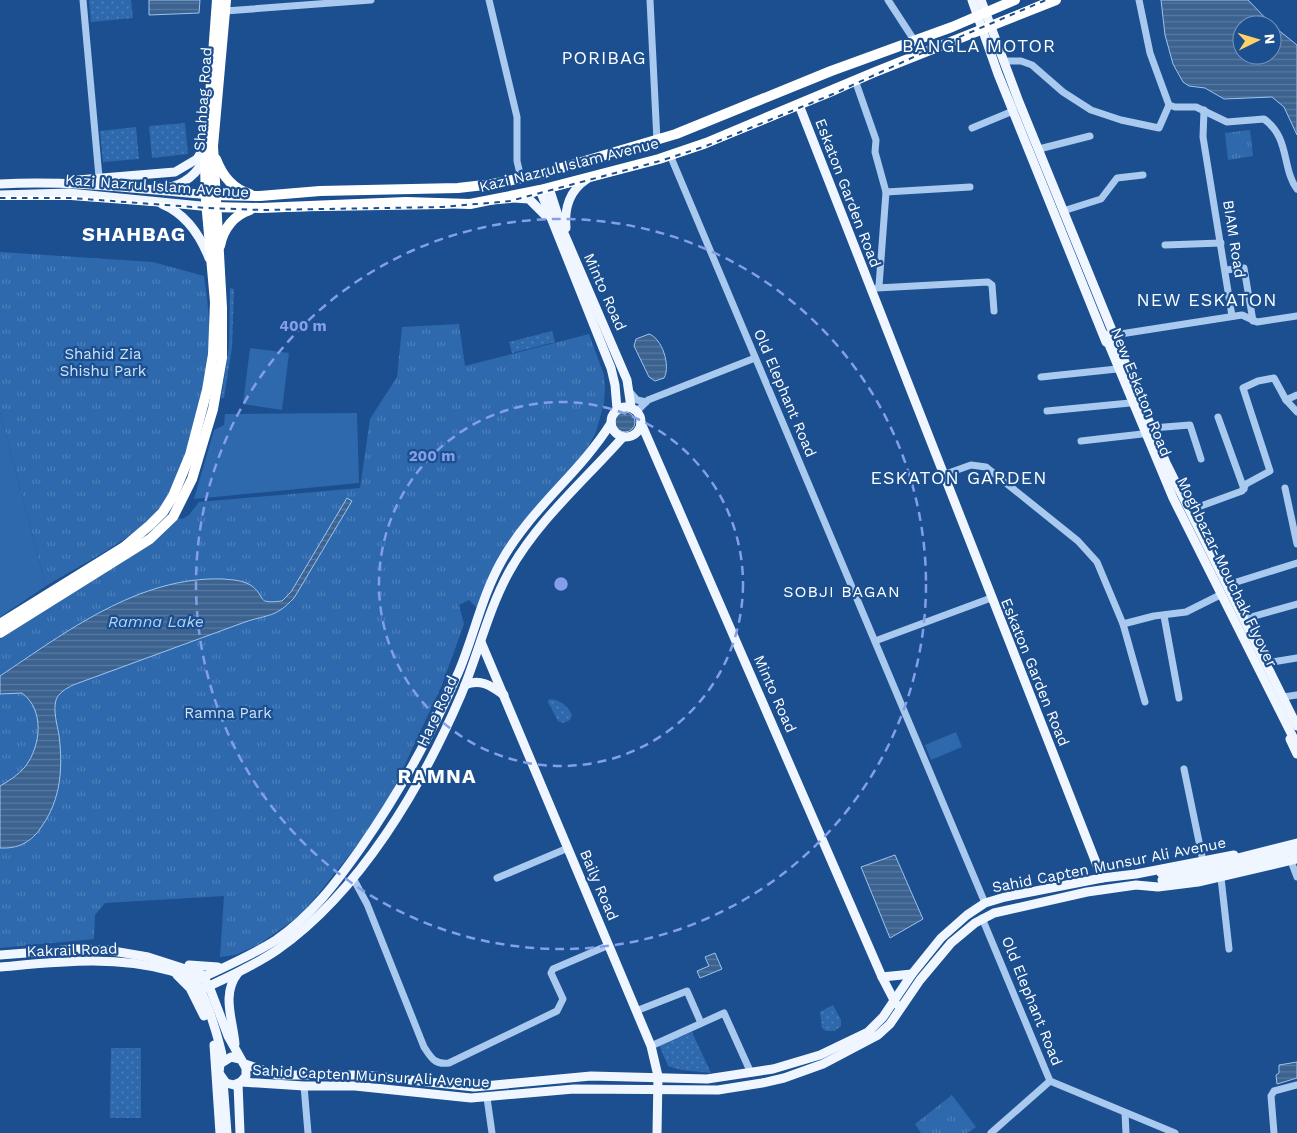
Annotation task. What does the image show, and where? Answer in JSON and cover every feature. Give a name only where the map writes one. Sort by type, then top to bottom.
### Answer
[{"type":"highway","name":"Shahbag Road","points":[[214,261],[210,145],[217,0]]},
{"type":"highway","name":"Kazi Nazrul Islam Avenue","points":[[211,201],[320,191],[458,188],[541,174],[657,141],[1015,0]]},
{"type":"highway","name":"Kazi Nazrul Islam Avenue","points":[[211,201],[261,208],[398,203],[470,204],[509,198],[670,155],[706,143],[855,80],[948,44],[988,32],[1056,0]]},
{"type":"highway","name":"Shahbag Road","points":[[210,145],[226,5]]},
{"type":"highway","points":[[210,145],[226,178],[240,189],[260,196]]},
{"type":"highway","points":[[541,174],[545,189]]},
{"type":"highway","points":[[0,624],[124,546],[156,520],[173,496],[190,455],[207,390],[212,361],[215,302],[214,261],[223,234],[231,223],[243,212],[261,208]]},
{"type":"highway","points":[[0,633],[150,539],[177,511],[192,479],[203,446],[219,380],[223,324],[214,261]]},
{"type":"main road","points":[[972,0],[981,14],[988,32]]},
{"type":"main road","points":[[981,0],[981,14]]},
{"type":"main road","name":"New Eskaton Road","points":[[988,32],[1003,61],[1039,149],[1047,183],[1063,211],[1107,332],[1117,370],[1142,434],[1178,515],[1297,754]]},
{"type":"main road","name":"New Eskaton Road","points":[[988,32],[998,74],[1013,112],[1047,183],[1107,332],[1152,428],[1166,463],[1297,726]]},
{"type":"main road","points":[[948,44],[973,36],[978,38],[998,74]]},
{"type":"main road","name":"Eskaton Garden Road","points":[[799,104],[875,289],[943,475],[1102,878]]},
{"type":"main road","points":[[59,182],[182,170],[197,159],[210,145]]},
{"type":"main road","points":[[153,189],[169,188],[192,177],[199,169],[210,145]]},
{"type":"main road","points":[[509,198],[525,198],[539,206],[545,214],[556,240],[563,242],[566,208],[572,193],[587,178]]},
{"type":"main road","name":"Kazi Nazrul Islam Avenue","points":[[0,184],[59,182],[153,189],[211,201]]},
{"type":"main road","name":"Minto Road","points":[[545,189],[611,368],[617,409]]},
{"type":"main road","name":"Kazi Nazrul Islam Avenue","points":[[0,195],[69,193],[153,201],[211,201]]},
{"type":"main road","points":[[153,201],[169,208],[187,221],[203,242],[214,261]]},
{"type":"main road","name":"Minto Road","points":[[563,242],[609,335],[630,392],[634,409]]},
{"type":"main road","name":"Moghbazar-Mouchak Flyover","points":[[1107,332],[1173,498],[1297,745]]},
{"type":"main road","points":[[635,434],[641,423],[634,409],[617,409],[612,415],[611,423],[614,432],[623,437],[635,434],[649,439]]},
{"type":"main road","points":[[220,1133],[221,1048],[195,981],[276,940],[305,916],[337,882],[390,807],[438,717],[468,649],[489,585],[510,545],[594,448],[611,423]]},
{"type":"main road","name":"Minto Road","points":[[641,423],[893,1001]]},
{"type":"main road","name":"Hare Road","points":[[200,990],[240,971],[277,950],[302,931],[344,890],[378,843],[421,774],[465,685],[508,574],[519,555],[552,512],[623,437]]},
{"type":"main road","points":[[1148,447],[1158,443]]},
{"type":"main road","points":[[1166,463],[1175,490],[1297,732]]},
{"type":"main road","name":"Baily Road","points":[[481,642],[651,1046],[658,1076],[657,1133]]},
{"type":"main road","points":[[1255,667],[1266,663]]},
{"type":"main road","points":[[465,685],[473,682],[483,683],[504,695]]},
{"type":"main road","points":[[369,836],[378,843]]},
{"type":"main road","name":"Sahid Capten Munsur Ali Avenue","points":[[240,1058],[277,1075],[365,1075],[474,1088],[572,1077],[658,1076],[707,1079],[751,1073],[822,1059],[868,1032],[883,1017],[912,974],[947,932],[985,903],[1005,897],[1102,878],[1136,874],[1203,861],[1297,839]]},
{"type":"main road","points":[[1286,843],[1294,860]]},
{"type":"main road","points":[[1136,885],[1162,876],[1297,843]]},
{"type":"main road","points":[[1136,874],[1162,876],[1215,870],[1297,850]]},
{"type":"main road","name":"Sahid Capten Munsur Ali Avenue","points":[[239,1083],[355,1086],[487,1098],[574,1089],[718,1090],[784,1078],[878,1035],[890,1024],[941,954],[962,932],[982,918],[1023,905],[1136,885],[1168,886],[1221,878],[1294,860]]},
{"type":"main road","name":"Kakrail Road","points":[[0,955],[96,949],[127,952],[164,962]]},
{"type":"main road","name":"Kakrail Road","points":[[0,966],[98,960],[139,964],[173,972],[195,981]]},
{"type":"main road","points":[[164,962],[206,968],[228,965]]},
{"type":"main road","points":[[164,962],[204,976],[209,986],[247,1072],[239,1083],[240,1133]]},
{"type":"main road","points":[[240,971],[231,986],[228,1002],[240,1058]]},
{"type":"main road","points":[[173,972],[190,988],[201,1008],[214,1046],[220,1065],[219,1073],[223,1080],[228,1133]]},
{"type":"main road","points":[[882,977],[912,974]]},
{"type":"main road","points":[[893,1001],[901,1008]]},
{"type":"main road","points":[[220,1065],[231,1057],[240,1058]]},
{"type":"main road","points":[[223,1080],[230,1084],[239,1083]]},
{"type":"main road","points":[[238,1102],[244,1090],[278,1085]]},
{"type":"street","points":[[83,0],[99,177]]},
{"type":"street","points":[[226,5],[371,0]]},
{"type":"street","points":[[489,0],[517,117],[517,161],[521,178]]},
{"type":"street","points":[[650,0],[657,141]]},
{"type":"street","points":[[888,0],[914,40]]},
{"type":"street","points":[[1003,61],[1021,61],[1032,65],[1076,102],[1091,110],[1121,120],[1159,128],[1169,105],[1150,53],[1139,0]]},
{"type":"street","name":"Eskaton Garden Road","points":[[855,80],[876,140],[875,152],[886,192],[875,289],[988,282],[992,285],[994,311]]},
{"type":"street","points":[[1169,105],[1175,107],[1196,107],[1204,110],[1211,116],[1228,122],[1261,118],[1268,122],[1286,152],[1290,173],[1297,189]]},
{"type":"street","name":"BIAM Road","points":[[1204,110],[1203,137],[1210,168],[1232,316]]},
{"type":"street","points":[[972,128],[1013,112]]},
{"type":"street","points":[[1203,123],[1211,116]]},
{"type":"street","points":[[1039,149],[1090,136]]},
{"type":"street","name":"Old Elephant Road","points":[[670,155],[985,903]]},
{"type":"street","points":[[1063,211],[1101,199],[1117,178],[1143,174]]},
{"type":"street","points":[[886,192],[970,187]]},
{"type":"street","points":[[1165,245],[1221,243]]},
{"type":"street","points":[[1226,270],[1244,268],[1252,320]]},
{"type":"street","points":[[1107,332],[1242,315],[1257,322],[1297,316]]},
{"type":"street","points":[[634,409],[646,402],[755,358]]},
{"type":"street","points":[[1041,377],[1117,370]]},
{"type":"street","points":[[1244,490],[1246,484],[1268,473],[1270,469],[1243,388],[1258,381],[1274,378],[1286,400],[1297,412]]},
{"type":"street","points":[[630,392],[637,400],[646,402]]},
{"type":"street","points":[[1286,400],[1297,394]]},
{"type":"street","points":[[1047,411],[1130,403]]},
{"type":"street","points":[[1218,417],[1244,490]]},
{"type":"street","points":[[1152,428],[1190,425],[1201,459]]},
{"type":"street","points":[[1081,440],[1142,434]]},
{"type":"street","points":[[943,475],[971,465],[980,465],[1002,478],[1087,550],[1100,568],[1123,624],[1145,702]]},
{"type":"street","points":[[1284,488],[1297,544]]},
{"type":"street","points":[[1190,510],[1244,490]]},
{"type":"street","points":[[1227,585],[1297,563]]},
{"type":"street","points":[[1123,624],[1186,612],[1218,596]]},
{"type":"street","points":[[875,641],[991,598]]},
{"type":"street","points":[[1244,619],[1297,604]]},
{"type":"street","points":[[1164,616],[1179,698]]},
{"type":"street","points":[[1266,663],[1297,658]]},
{"type":"street","points":[[1283,697],[1297,695]]},
{"type":"street","points":[[1184,769],[1203,861]]},
{"type":"street","points":[[497,878],[568,848]]},
{"type":"street","points":[[1294,860],[1297,877]]},
{"type":"street","points":[[353,878],[367,904],[424,1047],[434,1062],[441,1064],[449,1063],[557,1011],[562,1005],[563,999],[551,973],[553,969],[609,945]]},
{"type":"street","points":[[1221,878],[1229,949]]},
{"type":"street","name":"Old Elephant Road","points":[[982,918],[1050,1081],[1175,1133]]},
{"type":"street","points":[[636,1011],[687,991],[701,1023]]},
{"type":"street","points":[[651,1046],[724,1013],[751,1073]]},
{"type":"street","points":[[991,1133],[1050,1081]]},
{"type":"street","points":[[1274,1133],[1271,1096],[1274,1091],[1297,1085]]},
{"type":"street","points":[[304,1086],[308,1133]]},
{"type":"street","points":[[487,1098],[492,1133]]},
{"type":"street","points":[[1125,1113],[1126,1133]]},
{"type":"green space","points":[[89,0],[131,0],[133,18],[91,22]]},
{"type":"green space","points":[[185,123],[188,154],[152,158],[149,126]]},
{"type":"green space","points":[[136,127],[139,159],[103,162],[100,131]]},
{"type":"green space","points":[[1250,130],[1253,156],[1228,160],[1225,133]]},
{"type":"green space","name":"Shahid Zia Shishu Park","points":[[0,252],[153,262],[204,276],[209,340],[204,382],[193,433],[176,481],[166,500],[154,515],[130,535],[46,586],[0,412]]},
{"type":"green space","points":[[230,288],[234,289],[232,347],[224,398],[221,398],[229,347]]},
{"type":"green space","name":"Ramna Park","points":[[459,324],[465,366],[589,334],[604,375],[604,403],[596,432],[587,449],[515,533],[478,609],[469,600],[459,605],[464,624],[442,685],[386,805],[360,842],[302,914],[258,945],[235,955],[220,957],[224,896],[105,903],[95,915],[94,939],[0,948],[0,639],[151,544],[179,518],[182,519],[189,515],[199,502],[360,488],[370,419],[397,377],[402,327]]},
{"type":"green space","points":[[552,331],[555,342],[512,353],[509,342]]},
{"type":"green space","points":[[250,348],[289,353],[282,410],[243,404]]},
{"type":"green space","points":[[0,412],[46,586],[0,617]]},
{"type":"green space","points":[[357,413],[359,483],[194,499],[214,430],[224,425],[225,414]]},
{"type":"green space","points":[[549,699],[561,702],[566,707],[572,715],[570,720],[563,723],[558,721],[548,702]]},
{"type":"green space","points":[[956,732],[962,747],[931,760],[925,745]]},
{"type":"green space","points":[[833,1005],[841,1020],[841,1026],[835,1031],[826,1031],[822,1028],[820,1012]]},
{"type":"green space","points":[[692,1032],[711,1073],[681,1070],[668,1066],[659,1045]]},
{"type":"green space","points":[[111,1048],[141,1048],[141,1118],[110,1118]]},
{"type":"green space","points":[[952,1095],[976,1127],[967,1133],[921,1133],[915,1124]]},
{"type":"water","points":[[149,0],[200,0],[199,13],[149,15]]},
{"type":"water","points":[[1161,0],[1248,0],[1262,15],[1232,15],[1232,65],[1282,65],[1282,33],[1297,45],[1297,135],[1284,107],[1272,97],[1224,99],[1205,88],[1189,86],[1183,82],[1173,64],[1165,35]]},
{"type":"water","points":[[649,334],[658,341],[666,360],[664,378],[655,381],[649,377],[634,346],[636,339]]},
{"type":"water","points":[[625,412],[632,415],[635,422],[632,429],[625,432],[618,429],[615,422],[618,415]]},
{"type":"water","name":"Ramna Lake","points":[[347,498],[352,501],[294,598],[282,609],[73,685],[57,697],[55,709],[61,759],[59,783],[53,805],[42,826],[34,836],[19,846],[0,848],[0,786],[25,767],[35,749],[38,728],[34,709],[22,693],[0,694],[0,676],[77,625],[133,597],[162,587],[192,581],[234,580],[252,586],[265,601],[282,601],[291,592]]},
{"type":"water","points":[[895,855],[923,919],[890,938],[861,867]]},
{"type":"water","points":[[715,953],[722,969],[700,978],[697,971],[709,966],[705,957]]},
{"type":"water","points":[[1297,1062],[1297,1078],[1277,1084],[1276,1075],[1279,1073],[1279,1065]]},
{"type":"railway","points":[[0,198],[71,198],[263,210],[443,207],[510,201],[660,161],[706,146],[833,94],[1046,0]]},
{"type":"district","name":"BANGLA MOTOR","points":[[979,45]]},
{"type":"district","name":"PORIBAG","points":[[604,57]]},
{"type":"district","name":"SHAHBAG","points":[[134,234]]},
{"type":"district","name":"NEW ESKATON","points":[[1207,299]]},
{"type":"district","name":"ESKATON GARDEN","points":[[959,477]]},
{"type":"district","name":"SOBJI BAGAN","points":[[842,591]]},
{"type":"district","name":"RAMNA","points":[[437,776]]}]
